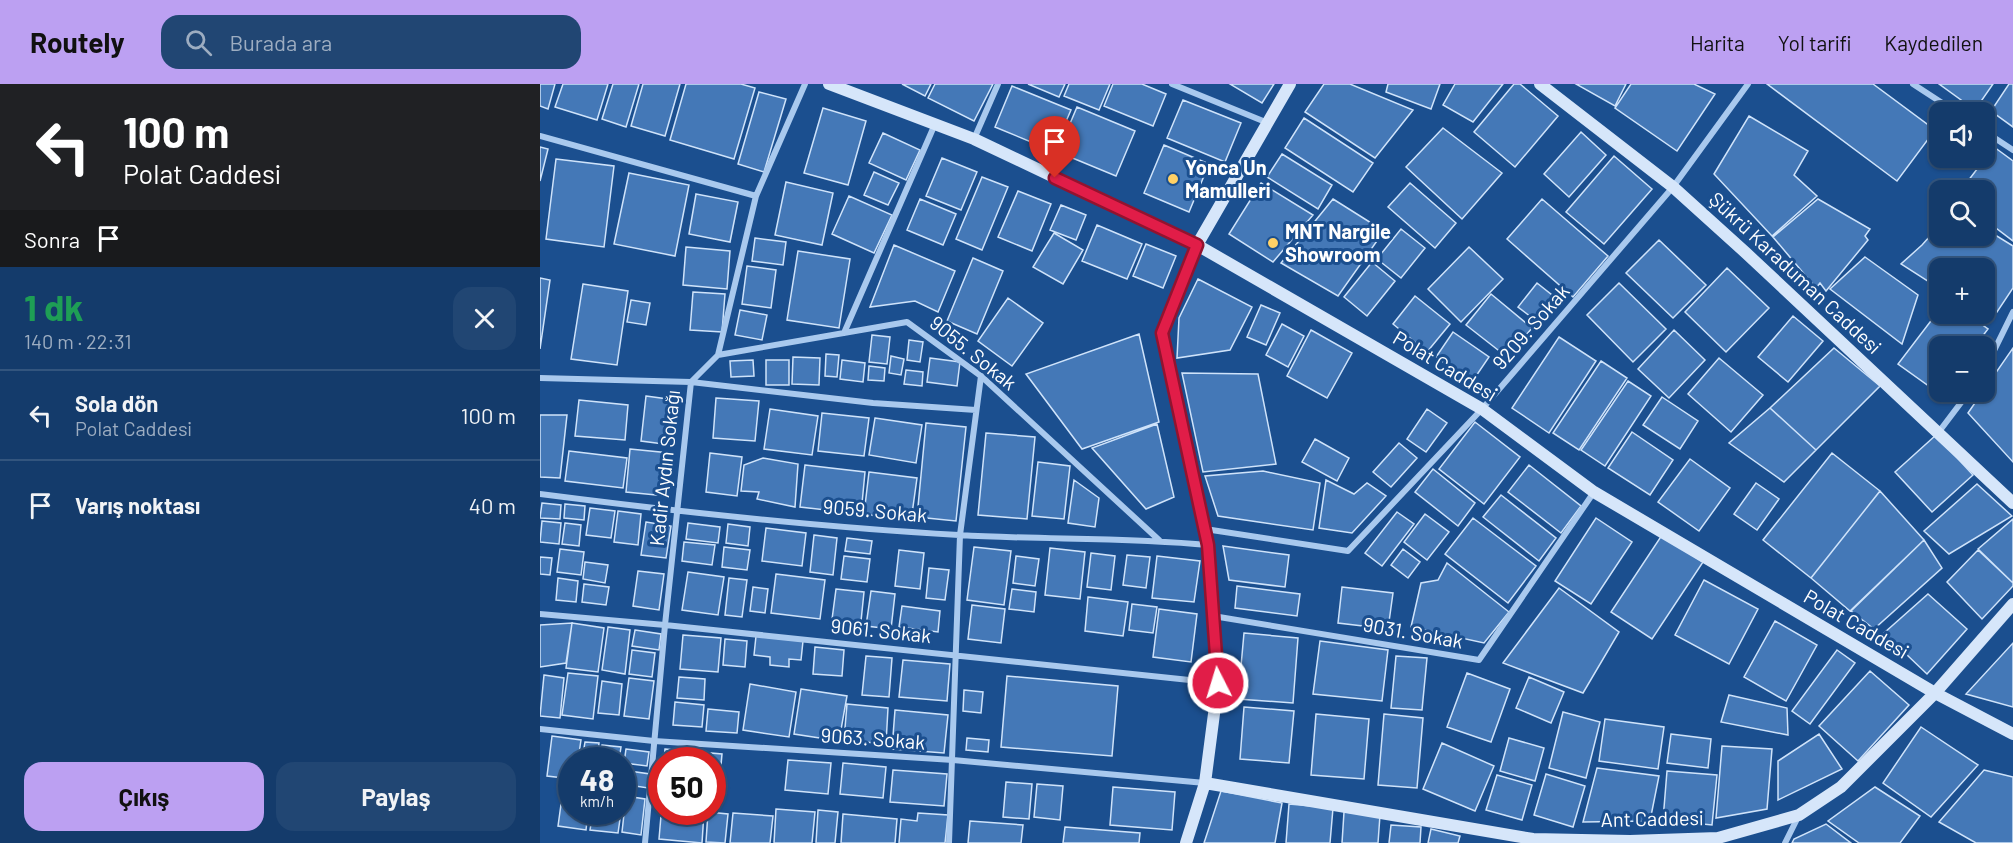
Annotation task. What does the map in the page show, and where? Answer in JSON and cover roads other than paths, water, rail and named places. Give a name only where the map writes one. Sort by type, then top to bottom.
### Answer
[{"type":"main road","name":"Polat Caddesi","points":[[829,84],[974,139],[1197,245],[1482,409],[1594,492],[1935,693],[2013,734]]},
{"type":"main road","points":[[1186,843],[1205,783],[1218,683],[1208,545],[1162,333],[1197,245],[1290,84]]},
{"type":"main road","name":"Şükrü Karaduman Caddesi","points":[[1540,84],[1673,187],[2013,502]]},
{"type":"main road","name":"Ant Caddesi","points":[[1205,783],[1533,839],[1630,841],[1718,838],[1799,815],[1841,787],[1935,693],[2013,604]]},
{"type":"street","points":[[718,355],[756,196],[805,84]]},
{"type":"street","points":[[974,139],[998,84]]},
{"type":"street","points":[[1173,84],[1268,123]]},
{"type":"street","name":"9209. Sokak","points":[[1205,529],[1348,551],[1482,409],[1673,187],[1748,84]]},
{"type":"street","points":[[1912,84],[1940,102]]},
{"type":"street","points":[[844,333],[935,124]]},
{"type":"street","points":[[540,136],[756,196]]},
{"type":"street","points":[[1995,138],[2013,150]]},
{"type":"street","points":[[1995,349],[2013,312]]},
{"type":"street","name":"9055. Sokak","points":[[718,355],[907,322],[981,376],[1159,540]]},
{"type":"street","name":"Kadir Aydın Sokağı","points":[[645,843],[691,382],[718,355]]},
{"type":"street","points":[[949,843],[960,535],[981,376]]},
{"type":"street","points":[[540,378],[691,382],[873,403],[975,410]]},
{"type":"street","points":[[1938,434],[1962,402]]},
{"type":"street","name":"9031. Sokak","points":[[1213,616],[1479,660],[1594,492]]},
{"type":"street","name":"9059. Sokak","points":[[540,494],[677,511],[960,535],[1159,540],[1208,545]]},
{"type":"street","name":"9061. Sokak","points":[[540,614],[1218,683]]},
{"type":"street","name":"9063. Sokak","points":[[540,729],[654,741],[953,760],[1205,783]]},
{"type":"street","points":[[1785,843],[1799,815]]},
{"type":"place","name":"Yonca Un Mamulleri","points":[[1173,179]]},
{"type":"place","name":"MNT Nargile Showroom","points":[[1273,243]]}]
